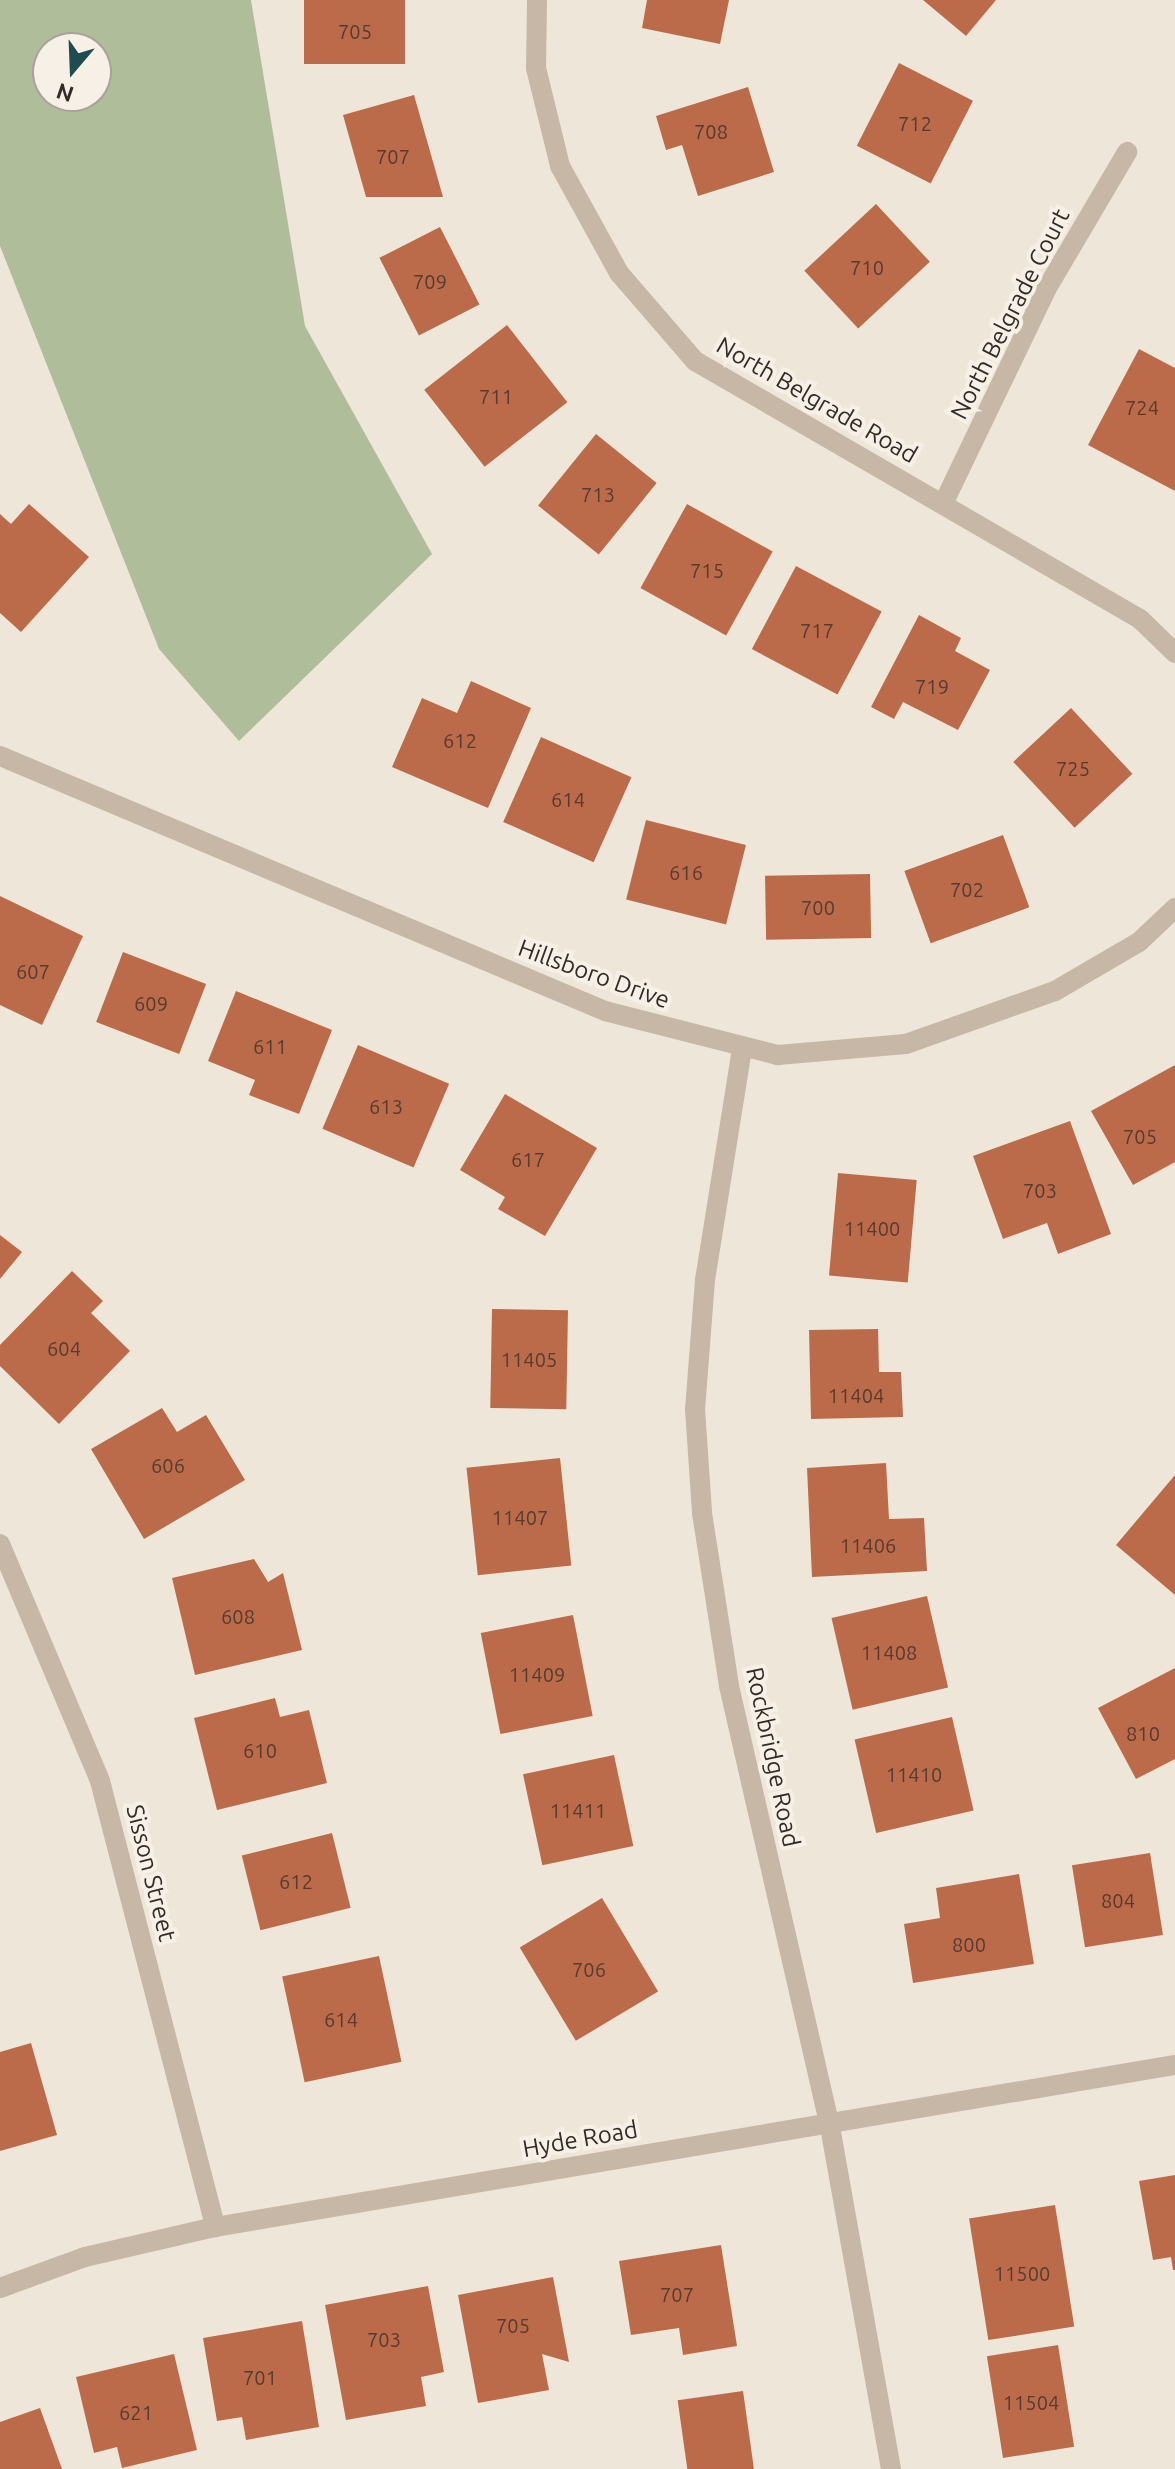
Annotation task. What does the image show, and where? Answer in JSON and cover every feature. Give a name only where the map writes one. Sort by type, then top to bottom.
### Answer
[{"type":"street","name":"North Belgrade Road","points":[[537,0],[536,68],[560,166],[619,273],[695,361],[944,502],[1140,619],[1175,653]]},
{"type":"street","name":"North Belgrade Court","points":[[944,502],[1047,288],[1127,152]]},
{"type":"street","name":"Hillsboro Drive","points":[[0,756],[605,1011],[742,1049],[778,1055],[906,1044],[1055,991],[1139,942],[1175,908]]},
{"type":"street","name":"Rockbridge Road","points":[[742,1049],[705,1280],[695,1409],[702,1513],[729,1686],[829,2121],[891,2469]]},
{"type":"street","name":"Sisson Street","points":[[0,1544],[100,1781],[215,2227]]},
{"type":"street","name":"Hyde Road","points":[[0,2288],[85,2257],[215,2227],[1175,2065]]},
{"type":"green space","points":[[0,0],[251,0],[305,326],[432,554],[239,741],[159,649],[0,246]]},
{"type":"building","points":[[304,0],[405,0],[405,64],[304,64]]},
{"type":"building","points":[[647,0],[729,0],[720,44],[642,28]]},
{"type":"building","points":[[923,0],[996,0],[966,36]]},
{"type":"building","points":[[899,63],[973,101],[931,184],[857,146]]},
{"type":"building","points":[[748,87],[774,172],[698,196],[682,145],[666,150],[656,116]]},
{"type":"building","points":[[414,95],[443,197],[366,197],[343,115]]},
{"type":"building","points":[[876,204],[930,262],[858,329],[804,271]]},
{"type":"building","points":[[440,227],[479,305],[419,335],[379,258]]},
{"type":"building","points":[[507,325],[567,402],[485,467],[424,390]]},
{"type":"building","points":[[1139,349],[1175,368],[1175,491],[1088,445]]},
{"type":"building","points":[[596,434],[657,483],[599,555],[538,505]]},
{"type":"building","points":[[29,504],[89,557],[21,632],[0,613],[0,514],[11,524]]},
{"type":"building","points":[[687,504],[773,552],[726,635],[640,588]]},
{"type":"building","points":[[796,566],[882,612],[838,695],[752,649]]},
{"type":"building","points":[[919,615],[961,638],[955,651],[990,670],[958,730],[903,702],[894,719],[871,707]]},
{"type":"building","points":[[471,681],[531,708],[488,808],[392,767],[422,698],[457,713]]},
{"type":"building","points":[[1071,708],[1132,774],[1075,828],[1013,762]]},
{"type":"building","points":[[541,737],[631,777],[594,862],[503,822]]},
{"type":"building","points":[[646,820],[746,845],[726,924],[626,900]]},
{"type":"building","points":[[1003,835],[1029,907],[931,943],[904,871]]},
{"type":"building","points":[[870,874],[871,938],[766,940],[765,876]]},
{"type":"building","points":[[0,896],[83,936],[42,1025],[0,1005]]},
{"type":"building","points":[[123,952],[206,984],[179,1054],[96,1022]]},
{"type":"building","points":[[236,991],[332,1030],[299,1114],[249,1095],[255,1080],[208,1061]]},
{"type":"building","points":[[358,1045],[449,1084],[414,1167],[322,1129]]},
{"type":"building","points":[[1175,1065],[1175,1162],[1133,1185],[1091,1111]]},
{"type":"building","points":[[505,1094],[597,1148],[545,1236],[498,1209],[505,1197],[460,1170]]},
{"type":"building","points":[[1070,1121],[1111,1234],[1058,1254],[1047,1223],[1003,1239],[973,1156]]},
{"type":"building","points":[[838,1173],[917,1180],[908,1282],[829,1276]]},
{"type":"building","points":[[0,1235],[22,1252],[0,1279]]},
{"type":"building","points":[[72,1271],[103,1301],[91,1313],[130,1351],[59,1424],[0,1366],[0,1345]]},
{"type":"building","points":[[492,1309],[568,1310],[566,1409],[490,1408]]},
{"type":"building","points":[[878,1329],[879,1372],[901,1372],[903,1417],[811,1419],[809,1330]]},
{"type":"building","points":[[162,1408],[177,1432],[206,1415],[245,1480],[144,1539],[91,1449]]},
{"type":"building","points":[[560,1458],[571,1565],[478,1575],[467,1468]]},
{"type":"building","points":[[886,1463],[889,1519],[924,1518],[927,1571],[812,1577],[807,1468]]},
{"type":"building","points":[[1175,1475],[1175,1595],[1116,1545]]},
{"type":"building","points":[[254,1559],[268,1582],[283,1573],[302,1650],[195,1675],[172,1578]]},
{"type":"building","points":[[927,1596],[948,1688],[853,1710],[832,1618]]},
{"type":"building","points":[[573,1615],[593,1716],[500,1734],[481,1633]]},
{"type":"building","points":[[1175,1668],[1175,1759],[1136,1779],[1098,1708]]},
{"type":"building","points":[[275,1698],[280,1717],[309,1710],[327,1783],[217,1810],[194,1718]]},
{"type":"building","points":[[952,1717],[974,1811],[876,1833],[855,1739]]},
{"type":"building","points":[[614,1755],[633,1846],[542,1865],[523,1774]]},
{"type":"building","points":[[332,1833],[351,1908],[260,1930],[242,1855]]},
{"type":"building","points":[[1150,1853],[1163,1935],[1085,1947],[1072,1865]]},
{"type":"building","points":[[1019,1874],[1034,1964],[913,1983],[904,1924],[940,1918],[936,1888]]},
{"type":"building","points":[[602,1898],[658,1991],[576,2041],[520,1947]]},
{"type":"building","points":[[379,1956],[401,2062],[305,2082],[282,1977]]},
{"type":"building","points":[[31,2043],[57,2135],[0,2151],[0,2052]]},
{"type":"building","points":[[1175,2175],[1173,2270],[1171,2257],[1153,2260],[1139,2181]]},
{"type":"building","points":[[1055,2205],[1074,2326],[988,2340],[969,2219]]},
{"type":"building","points":[[721,2245],[737,2346],[683,2355],[679,2328],[631,2335],[619,2261]]},
{"type":"building","points":[[553,2277],[569,2362],[542,2354],[549,2390],[478,2403],[458,2295]]},
{"type":"building","points":[[428,2286],[444,2372],[421,2377],[426,2406],[346,2420],[325,2305]]},
{"type":"building","points":[[302,2321],[319,2427],[246,2440],[242,2417],[217,2421],[203,2338]]},
{"type":"building","points":[[1058,2345],[1074,2447],[1003,2458],[987,2356]]},
{"type":"building","points":[[174,2354],[197,2450],[122,2468],[117,2447],[94,2453],[76,2377]]},
{"type":"building","points":[[743,2391],[754,2469],[687,2469],[678,2400]]},
{"type":"building","points":[[40,2408],[62,2469],[0,2469],[0,2422]]}]
